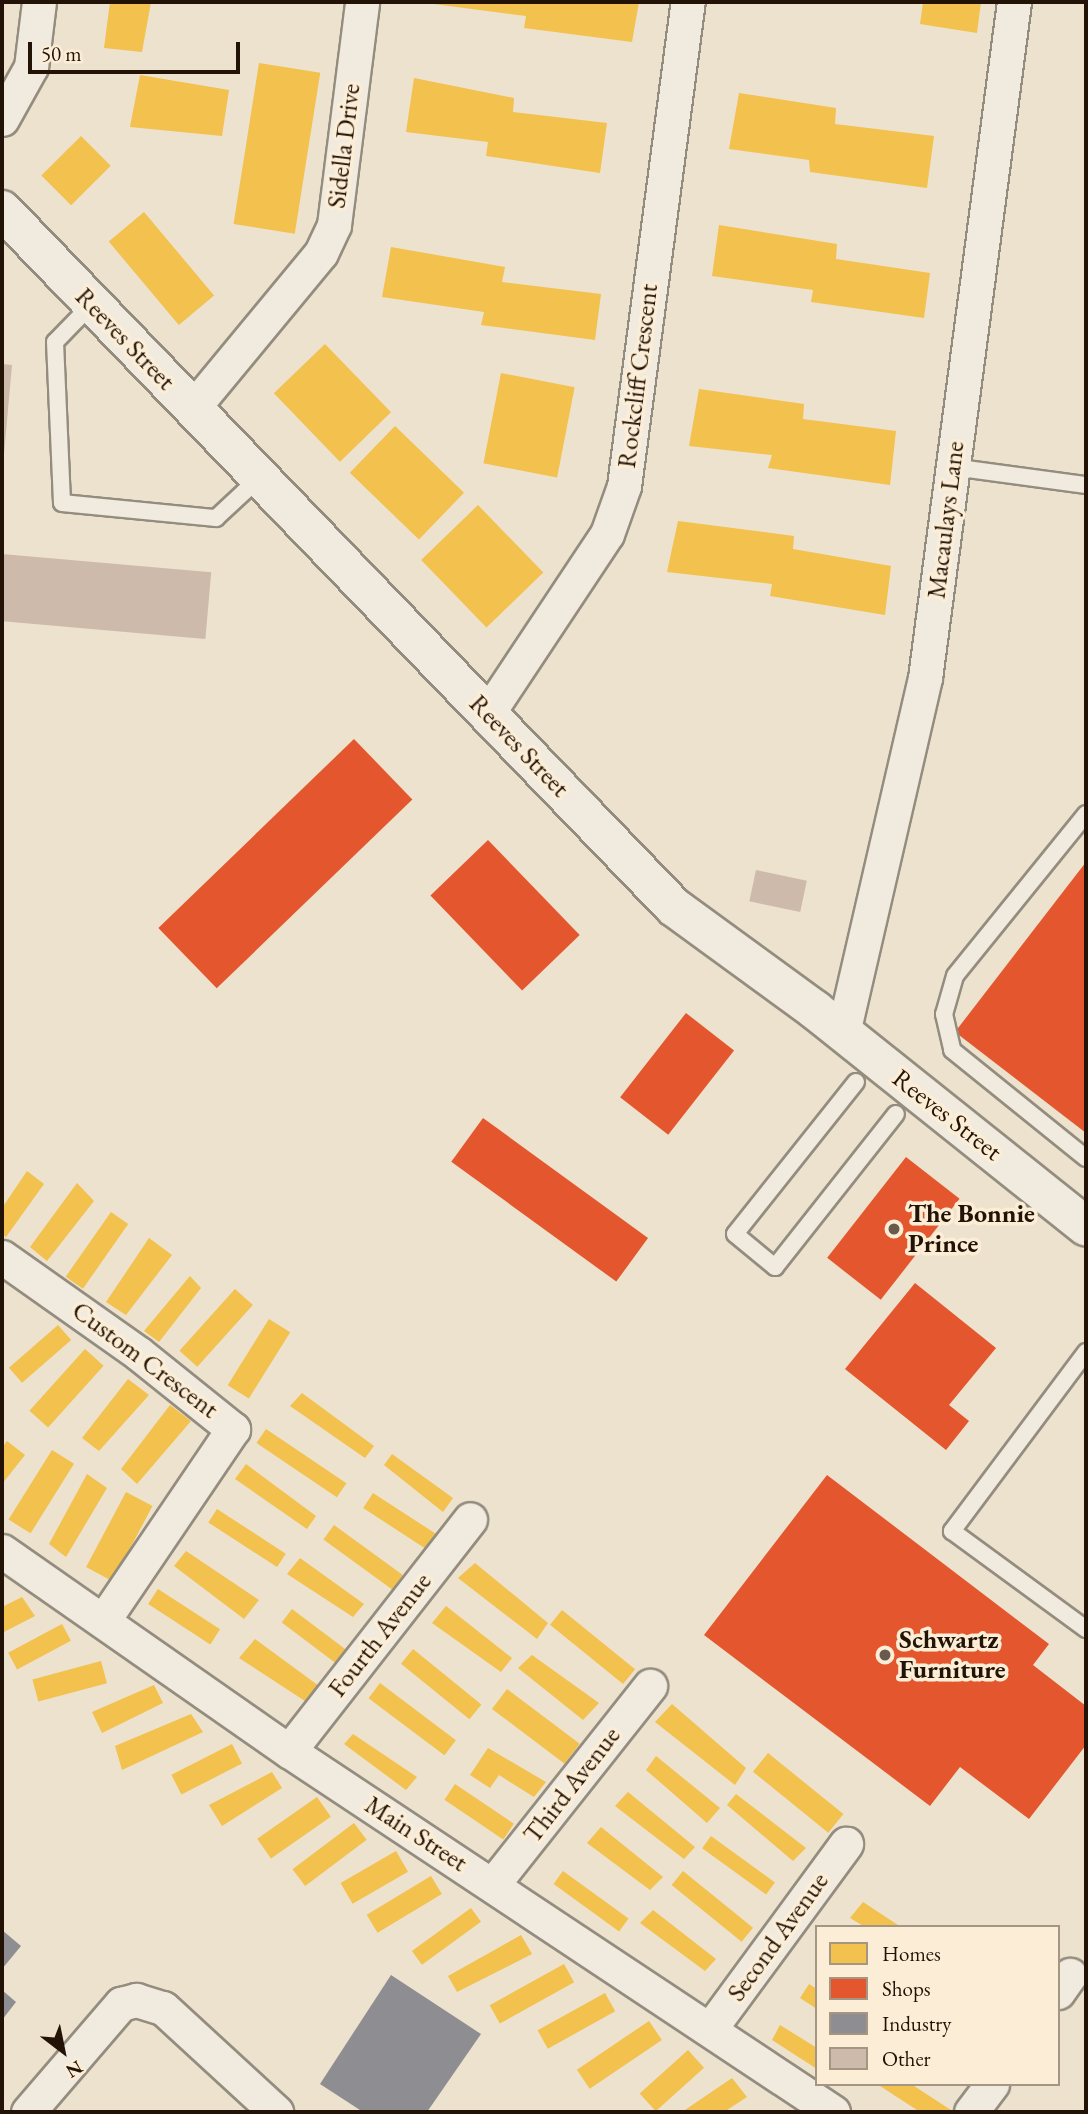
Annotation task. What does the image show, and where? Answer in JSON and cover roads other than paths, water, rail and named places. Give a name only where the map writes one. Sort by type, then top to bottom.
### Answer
[{"type":"street","points":[[2,119],[20,94],[31,68],[39,2]]},
{"type":"street","name":"Sidella Drive","points":[[192,409],[321,253],[334,225],[362,2]]},
{"type":"street","name":"Rockcliff Crescent","points":[[488,713],[596,552],[621,499],[688,2]]},
{"type":"street","name":"Macaulays Lane","points":[[843,1033],[925,678],[1014,2]]},
{"type":"street","name":"Reeves Street","points":[[2,210],[674,907],[843,1033],[1086,1226]]},
{"type":"street","name":"Custom Crescent","points":[[2,1257],[138,1353],[233,1429],[103,1621]]},
{"type":"street","name":"Fourth Avenue","points":[[289,1751],[470,1519]]},
{"type":"street","name":"Main Street","points":[[2,1551],[289,1751],[833,2112]]},
{"type":"street","name":"Third Avenue","points":[[493,1884],[650,1686]]},
{"type":"street","name":"Second Avenue","points":[[710,2029],[846,1844]]},
{"type":"street","points":[[28,2112],[121,2004],[136,2000],[163,2008],[276,2112]]},
{"type":"street","points":[[971,2112],[990,2086]]},
{"type":"lane","points":[[92,304],[55,342],[62,502],[216,518],[259,478]]},
{"type":"lane","points":[[952,467],[1086,485]]},
{"type":"lane","points":[[1086,814],[955,976],[944,1014],[951,1050],[1086,1158]]},
{"type":"lane","points":[[856,1082],[735,1234],[775,1267],[896,1114]]},
{"type":"lane","points":[[1086,1352],[952,1531],[1086,1629]]},
{"type":"place","name":"The Bonnie Prince","points":[[894,1229]]},
{"type":"place","name":"Schwartz Furniture","points":[[885,1655]]}]
